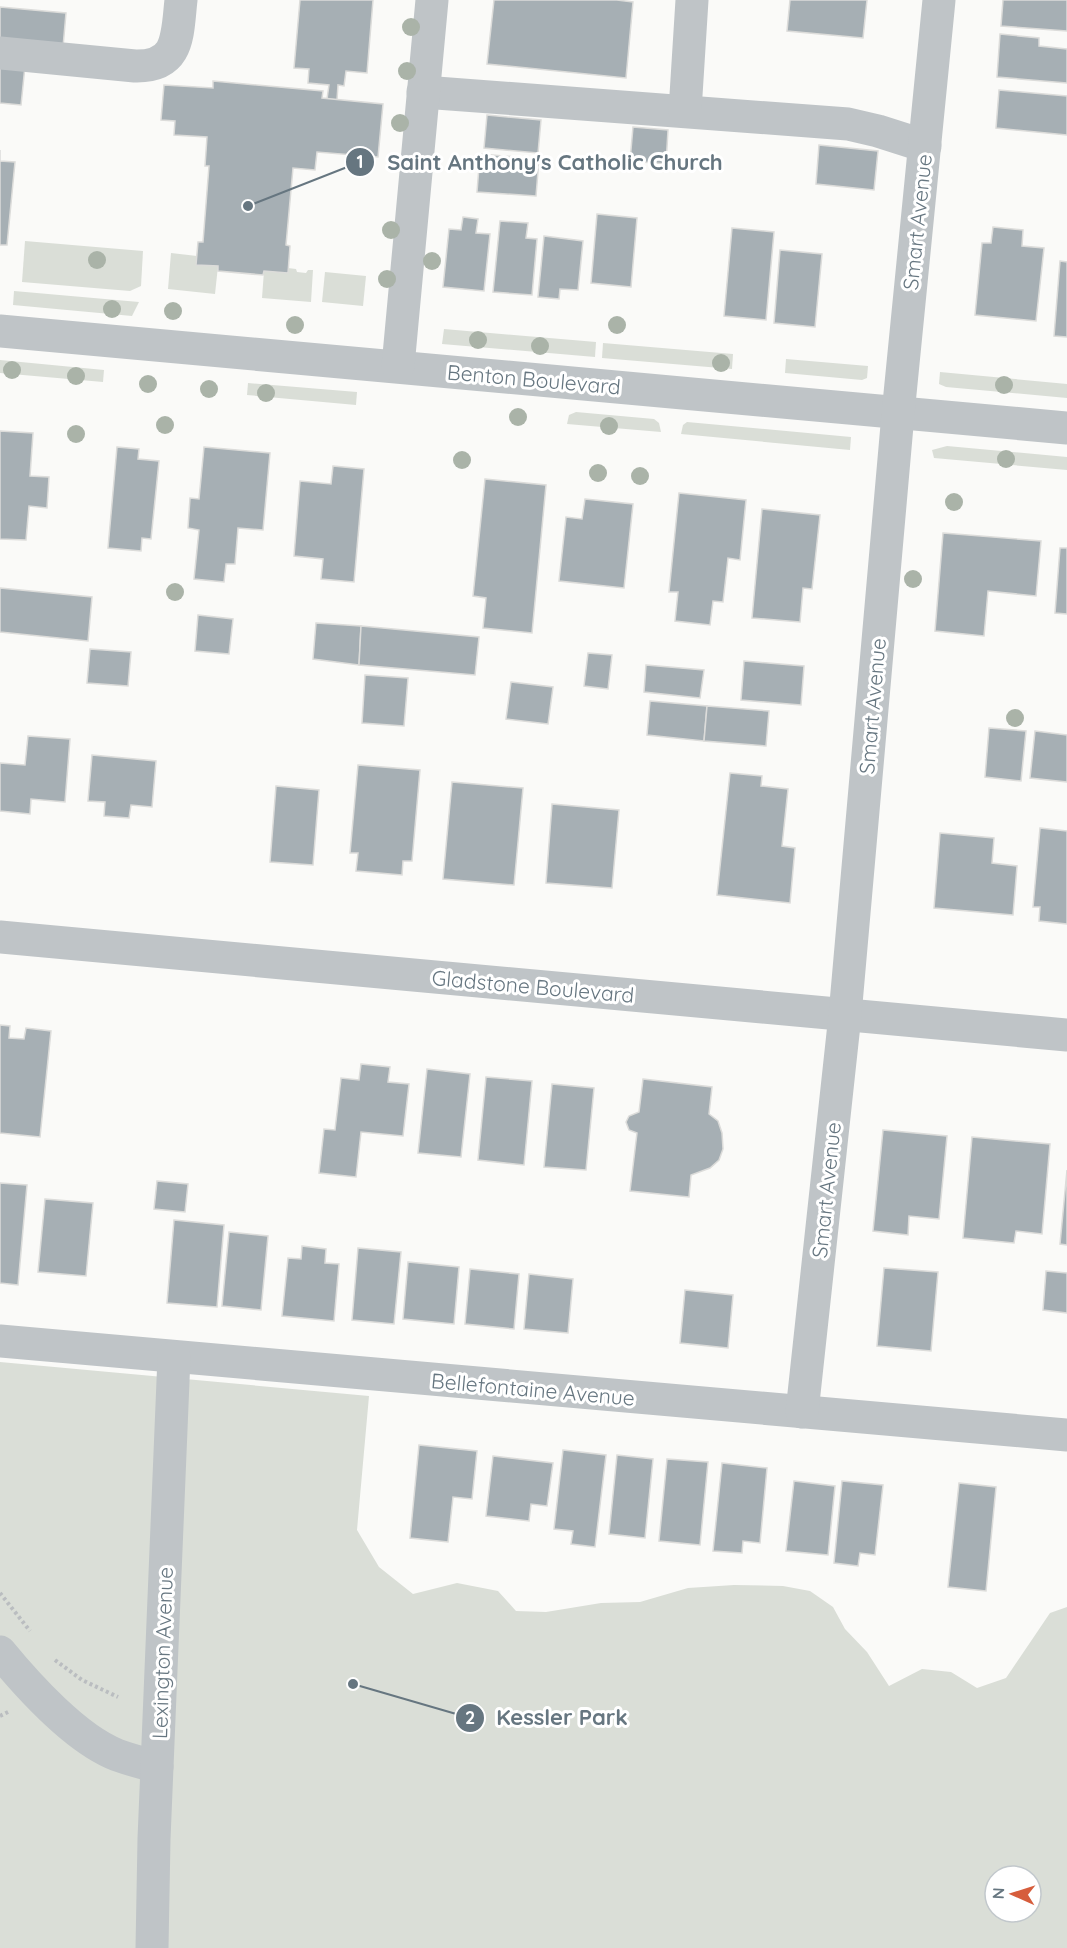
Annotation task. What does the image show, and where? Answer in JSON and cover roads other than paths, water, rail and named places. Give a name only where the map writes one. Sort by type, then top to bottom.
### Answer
[{"type":"street","points":[[0,53],[135,66],[159,63],[175,46],[181,0]]},
{"type":"street","points":[[398,366],[432,0]]},
{"type":"street","points":[[685,111],[692,0]]},
{"type":"street","name":"Smart Avenue","points":[[802,1412],[845,1015],[898,414],[939,0]]},
{"type":"street","points":[[423,92],[848,124],[925,146]]},
{"type":"street","name":"Benton Boulevard","points":[[0,331],[1067,428]]},
{"type":"street","name":"Gladstone Boulevard","points":[[0,937],[1067,1035]]},
{"type":"street","name":"Bellefontaine Avenue","points":[[0,1341],[1067,1435]]},
{"type":"street","name":"Lexington Avenue","points":[[152,1948],[154,1839],[174,1357]]},
{"type":"street","points":[[0,1652],[41,1698],[95,1743],[116,1755],[157,1767]]},
{"type":"place","name":"Saint Anthony's Catholic Church","points":[[248,206]]},
{"type":"place","name":"Kessler Park","points":[[353,1684]]}]
